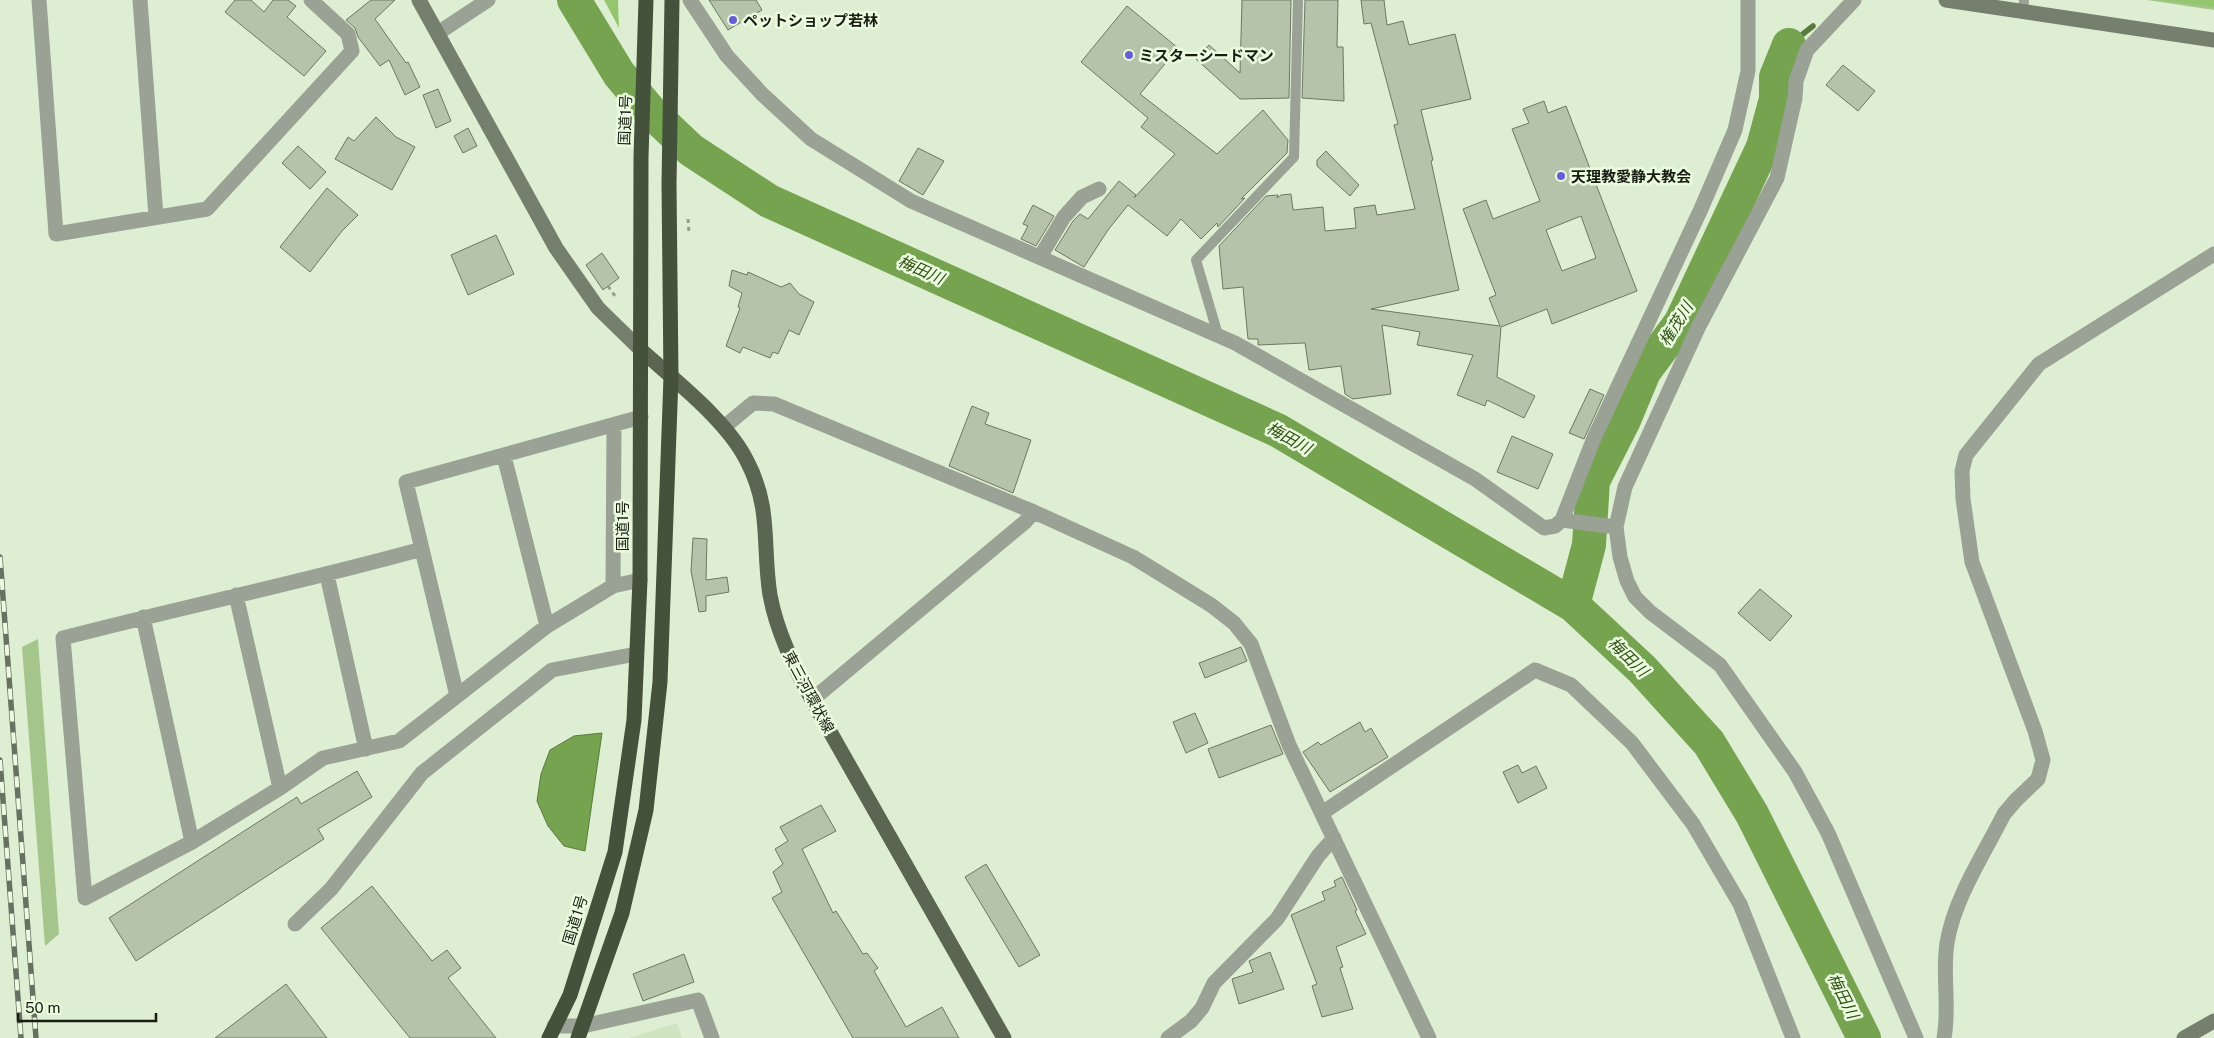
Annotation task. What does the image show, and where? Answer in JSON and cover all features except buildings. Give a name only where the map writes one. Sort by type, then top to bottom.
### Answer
[{"type":"highway","name":"国道1号","points":[[551,1032],[570,995],[615,852],[634,720],[640,580],[641,157],[646,0]]},
{"type":"highway","points":[[581,1032],[622,913],[646,810],[660,682],[671,377],[669,184],[672,0]]},
{"type":"main road","name":"東三河環状線","points":[[640,349],[724,427],[747,459],[759,489],[766,521],[768,577],[775,616],[788,654],[812,700],[1004,1038]]},
{"type":"street","points":[[39,0],[56,234],[207,209],[352,51],[348,34],[317,2]]},
{"type":"street","points":[[140,0],[156,218]]},
{"type":"street","points":[[418,0],[556,248],[598,308],[640,349]]},
{"type":"street","points":[[438,33],[488,0]]},
{"type":"street","points":[[690,0],[727,56],[762,94],[811,139],[911,201],[1235,343],[1475,479],[1544,528],[1555,526],[1565,521],[1613,526]]},
{"type":"street","points":[[1565,521],[1594,438],[1701,209],[1735,130],[1748,71],[1748,0]]},
{"type":"street","points":[[1854,0],[1807,50],[1796,81],[1795,98],[1777,178],[1698,328],[1625,487],[1613,526],[1627,581],[1635,597],[1650,612],[1720,665],[1794,772],[1828,833],[1916,1038]]},
{"type":"street","points":[[1946,0],[2023,6],[2214,40]]},
{"type":"street","points":[[1040,257],[1064,217],[1082,197],[1099,189]]},
{"type":"street","points":[[1944,1038],[1947,1020],[1947,945],[1953,915],[2004,814],[2038,779],[2043,760],[2036,730],[1972,562],[1963,499],[1962,471],[1966,455],[2039,364],[2214,254]]},
{"type":"street","points":[[724,427],[753,403],[774,404],[1034,512],[1133,556],[1212,605],[1234,623],[1251,644],[1289,745],[1429,1038]]},
{"type":"street","points":[[457,696],[406,482],[641,417]]},
{"type":"street","points":[[613,586],[614,425]]},
{"type":"street","points":[[504,456],[547,626]]},
{"type":"street","points":[[812,700],[1026,522],[1034,512]]},
{"type":"street","points":[[422,549],[327,575],[143,617],[63,638],[84,898],[192,842],[280,788],[323,758],[399,741],[547,626],[613,586],[640,580]]},
{"type":"street","points":[[327,575],[366,749]]},
{"type":"street","points":[[236,595],[280,788]]},
{"type":"street","points":[[143,617],[192,842]]},
{"type":"street","points":[[295,924],[331,889],[422,772],[552,670],[636,654]]},
{"type":"street","points":[[1322,813],[1535,670],[1571,685],[1632,743],[1693,824],[1740,904],[1793,1038]]},
{"type":"street","points":[[1168,1038],[1191,1021],[1202,1008],[1214,983],[1276,920],[1318,856],[1334,838]]},
{"type":"street","points":[[551,1032],[581,1032],[698,1000],[712,1038]]},
{"type":"street","points":[[2184,1038],[2214,1021]]},
{"type":"lane","points":[[1218,335],[1196,260],[1294,157],[1298,0]]},
{"type":"path","points":[[688,219],[689,233]]},
{"type":"path","points":[[608,286],[615,296]]},
{"type":"shaded area","points":[[604,0],[618,0],[619,28]]},
{"type":"shaded area","points":[[2147,0],[2214,0],[2214,10]]},
{"type":"shaded area","points":[[2159,0],[2214,0],[2214,7]]},
{"type":"shaded area","points":[[38,639],[59,934],[45,946],[22,647]]},
{"type":"shaded area","points":[[602,733],[585,851],[564,846],[548,826],[537,801],[541,774],[550,750],[574,736]]},
{"type":"shaded area","points":[[677,1023],[682,1038],[629,1038]]},
{"type":"waterway","name":"梅田川","points":[[574,0],[619,74],[650,111],[691,150],[769,201],[1277,430],[1573,605],[1642,669],[1709,743],[1752,814],[1864,1038]]},
{"type":"waterway","points":[[1789,45],[1813,26]]},
{"type":"waterway","name":"権茂川","points":[[1573,605],[1589,545],[1593,481],[1624,420],[1644,372],[1681,322],[1763,147],[1776,99],[1776,77],[1789,45]]},
{"type":"railway","points":[[0,557],[36,1038]]},
{"type":"railway","points":[[0,760],[21,1038]]},
{"type":"place","name":"ペットショップ若林","points":[[733,20]]},
{"type":"place","name":"ミスターシードマン","points":[[1129,55]]},
{"type":"place","name":"天理教愛静大教会","points":[[1561,176]]}]
